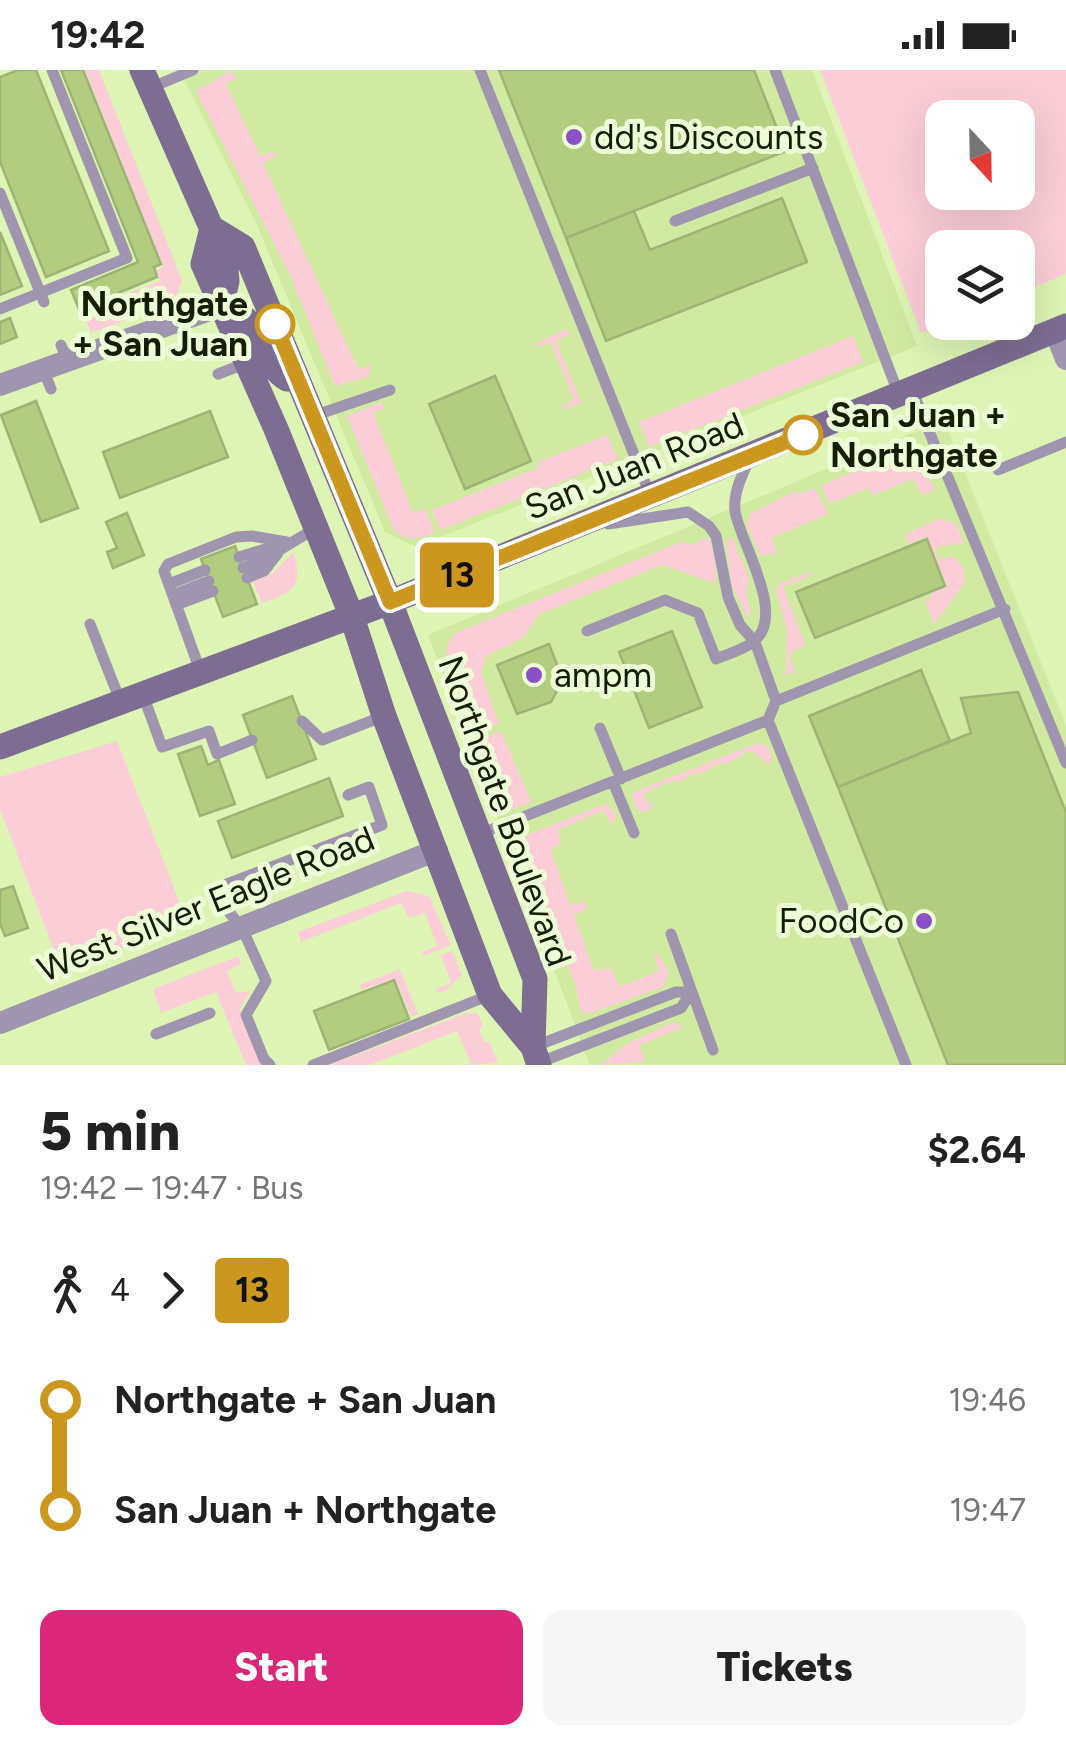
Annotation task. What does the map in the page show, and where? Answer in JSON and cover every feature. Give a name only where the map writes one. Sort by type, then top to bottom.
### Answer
[{"type":"main road","name":"Northgate Boulevard","points":[[146,79],[212,228],[243,247],[390,602],[535,979],[536,1058]]},
{"type":"main road","name":"Northgate Boulevard","points":[[212,228],[203,264],[352,617],[384,716],[490,996],[536,1058]]},
{"type":"main road","points":[[221,306],[246,319],[278,374],[300,386]]},
{"type":"main road","name":"San Juan Road","points":[[0,747],[352,617],[1060,329]]},
{"type":"street","points":[[0,385],[47,379],[64,352],[221,306]]},
{"type":"street","points":[[1060,329],[1066,358]]},
{"type":"street","name":"West Silver Eagle Road","points":[[0,1022],[134,981],[242,928],[437,850]]},
{"type":"lane","points":[[0,309],[42,298],[127,258],[52,70]]},
{"type":"lane","points":[[146,79],[193,70]]},
{"type":"lane","points":[[480,70],[651,498]]},
{"type":"lane","points":[[775,70],[906,392],[1005,609],[1066,763]]},
{"type":"lane","points":[[675,220],[813,168]]},
{"type":"lane","points":[[0,193],[42,298]]},
{"type":"lane","points":[[218,374],[247,363]]},
{"type":"lane","points":[[312,416],[390,390]]},
{"type":"lane","points":[[998,470],[1066,442]]},
{"type":"lane","points":[[587,631],[664,600],[698,613],[716,659],[755,642],[765,624],[764,597],[735,508],[741,476],[752,456]]},
{"type":"lane","points":[[563,533],[688,512],[716,536],[728,596],[740,625],[755,642],[776,701],[768,720],[906,1065]]},
{"type":"lane","points":[[243,568],[316,528]]},
{"type":"lane","points":[[202,674],[164,571],[168,564],[236,537],[288,542]]},
{"type":"lane","points":[[172,595],[209,581],[172,595]]},
{"type":"lane","points":[[776,701],[1005,609]]},
{"type":"lane","points":[[90,624],[162,748],[208,731],[217,754],[252,740]]},
{"type":"lane","points":[[302,722],[322,740],[384,716]]},
{"type":"lane","points":[[480,834],[768,720]]},
{"type":"lane","points":[[600,728],[634,833]]},
{"type":"lane","points":[[270,1065],[264,1060],[246,1015],[266,982],[242,928],[212,890],[382,824],[369,787],[348,795]]},
{"type":"lane","points":[[671,934],[712,1050]]},
{"type":"lane","points":[[536,1058],[676,992],[691,992]]},
{"type":"lane","points":[[312,1065],[490,996]]},
{"type":"lane","points":[[156,1034],[210,1014]]},
{"type":"shaded area","points":[[85,70],[99,70],[182,280],[176,298],[168,305],[91,333],[82,311],[160,281],[156,271],[163,267]]},
{"type":"shaded area","points":[[179,70],[812,70],[917,346],[416,547],[385,532],[257,225]]},
{"type":"shaded area","points":[[820,70],[1066,70],[1066,274],[1035,287],[1035,230],[925,230],[925,331],[921,333]]},
{"type":"shaded area","points":[[230,71],[237,78],[226,84],[260,156],[274,151],[276,156],[263,163],[358,369],[370,365],[370,376],[335,386],[291,277],[196,91]]},
{"type":"shaded area","points":[[567,329],[569,335],[556,341],[581,403],[563,410],[563,405],[574,400],[551,343],[537,347],[535,344]]},
{"type":"shaded area","points":[[853,336],[863,362],[649,447],[639,422]]},
{"type":"shaded area","points":[[382,402],[385,408],[373,413],[413,512],[425,509],[435,532],[407,538],[393,528],[347,416]]},
{"type":"shaded area","points":[[944,420],[1066,725],[1066,1065],[590,1065],[428,635]]},
{"type":"shaded area","points":[[607,435],[618,459],[440,530],[432,510],[538,468],[538,462]]},
{"type":"shaded area","points":[[916,445],[934,490],[923,495],[913,479],[873,495],[869,488],[829,504],[822,485]]},
{"type":"shaded area","points":[[815,488],[828,514],[771,538],[777,553],[760,555],[746,522],[749,514],[794,492]]},
{"type":"shaded area","points":[[939,519],[956,523],[964,543],[936,547],[937,559],[954,557],[963,567],[965,582],[934,625],[925,601],[947,585],[926,537],[909,544],[905,534]]},
{"type":"shaded area","points":[[709,537],[716,583],[662,565],[539,614],[524,637],[486,656],[481,672],[499,724],[475,734],[448,669],[446,656],[455,633],[681,542],[692,545]]},
{"type":"shaded area","points":[[732,538],[749,577],[748,618],[732,587],[726,540]]},
{"type":"shaded area","points":[[293,552],[297,573],[293,586],[262,603],[253,582],[273,573]]},
{"type":"shaded area","points":[[811,572],[812,575],[783,587],[805,644],[789,655],[795,672],[786,675],[787,630],[776,590],[781,583]]},
{"type":"shaded area","points":[[501,731],[531,802],[506,812],[477,741]]},
{"type":"shaded area","points":[[117,741],[188,924],[61,969],[0,809],[0,777]]},
{"type":"shaded area","points":[[758,743],[769,748],[769,765],[751,750],[726,764],[722,762],[698,775],[694,772],[680,782],[674,780],[647,791],[644,799],[655,807],[642,812],[635,807],[634,792]]},
{"type":"shaded area","points":[[605,804],[615,813],[614,822],[610,824],[604,810],[558,830],[561,843],[551,850],[570,905],[585,902],[586,909],[574,915],[594,971],[610,967],[620,987],[659,971],[654,956],[657,953],[669,973],[663,987],[587,1014],[581,1012],[575,984],[521,845],[527,835]]},
{"type":"shaded area","points":[[407,891],[429,896],[451,945],[424,956],[422,952],[437,946],[425,913],[409,918],[401,903],[301,942],[298,932]]},
{"type":"shaded area","points":[[452,951],[462,975],[446,991],[437,993],[436,989],[451,983],[441,955]]},
{"type":"shaded area","points":[[239,956],[240,964],[227,971],[236,993],[250,991],[240,1009],[263,1065],[246,1065],[216,992],[161,1013],[153,989]]},
{"type":"shaded area","points":[[400,969],[418,1014],[411,1017],[395,978],[362,990],[360,985]]},
{"type":"shaded area","points":[[467,1013],[477,1013],[484,1042],[489,1041],[498,1063],[468,1065],[471,1063],[457,1031],[369,1065],[329,1065]]},
{"type":"shaded area","points":[[671,1023],[679,1023],[681,1028],[639,1045],[645,1062],[601,1065],[625,1045]]},
{"type":"building","points":[[18,70],[36,70],[109,251],[46,277],[0,162],[0,77]]},
{"type":"building","points":[[61,70],[83,70],[161,264],[154,267],[157,277],[79,309],[71,290],[138,262]]},
{"type":"building","points":[[499,70],[754,70],[786,151],[566,238]]},
{"type":"building","points":[[782,198],[807,262],[606,341],[566,238],[634,211],[650,250]]},
{"type":"building","points":[[0,232],[22,286],[0,295]]},
{"type":"building","points":[[10,318],[17,337],[0,344],[0,322]]},
{"type":"building","points":[[495,376],[531,461],[465,489],[429,404]]},
{"type":"building","points":[[36,401],[78,508],[41,522],[1,415]]},
{"type":"building","points":[[210,411],[228,457],[120,498],[103,452]]},
{"type":"building","points":[[127,513],[144,555],[113,568],[107,552],[117,548],[106,522]]},
{"type":"building","points":[[927,539],[945,586],[815,638],[796,592]]},
{"type":"building","points":[[235,546],[257,604],[223,617],[201,559]]},
{"type":"building","points":[[672,631],[702,707],[649,728],[619,652]]},
{"type":"building","points":[[549,644],[563,680],[551,702],[517,714],[497,665]]},
{"type":"building","points":[[921,670],[950,741],[838,787],[809,716]]},
{"type":"building","points":[[1018,692],[1066,812],[1066,1065],[948,1065],[838,787],[971,733],[961,698]]},
{"type":"building","points":[[292,696],[316,759],[267,778],[243,715]]},
{"type":"building","points":[[201,746],[208,765],[219,760],[235,804],[200,816],[178,754]]},
{"type":"building","points":[[329,778],[343,816],[232,858],[218,821]]},
{"type":"building","points":[[13,886],[28,928],[5,936],[0,924],[0,890]]},
{"type":"building","points":[[394,980],[409,1019],[329,1050],[314,1011]]},
{"type":"bus line","name":"13","points":[[275,324],[390,602],[803,435]]},
{"type":"place","name":"dd's Discounts","points":[[574,137]]},
{"type":"place","name":"Northgate + San Juan","points":[[275,324]]},
{"type":"place","name":"San Juan + Northgate","points":[[803,435]]},
{"type":"place","name":"ampm","points":[[534,675]]},
{"type":"place","name":"FoodCo","points":[[924,921]]}]
